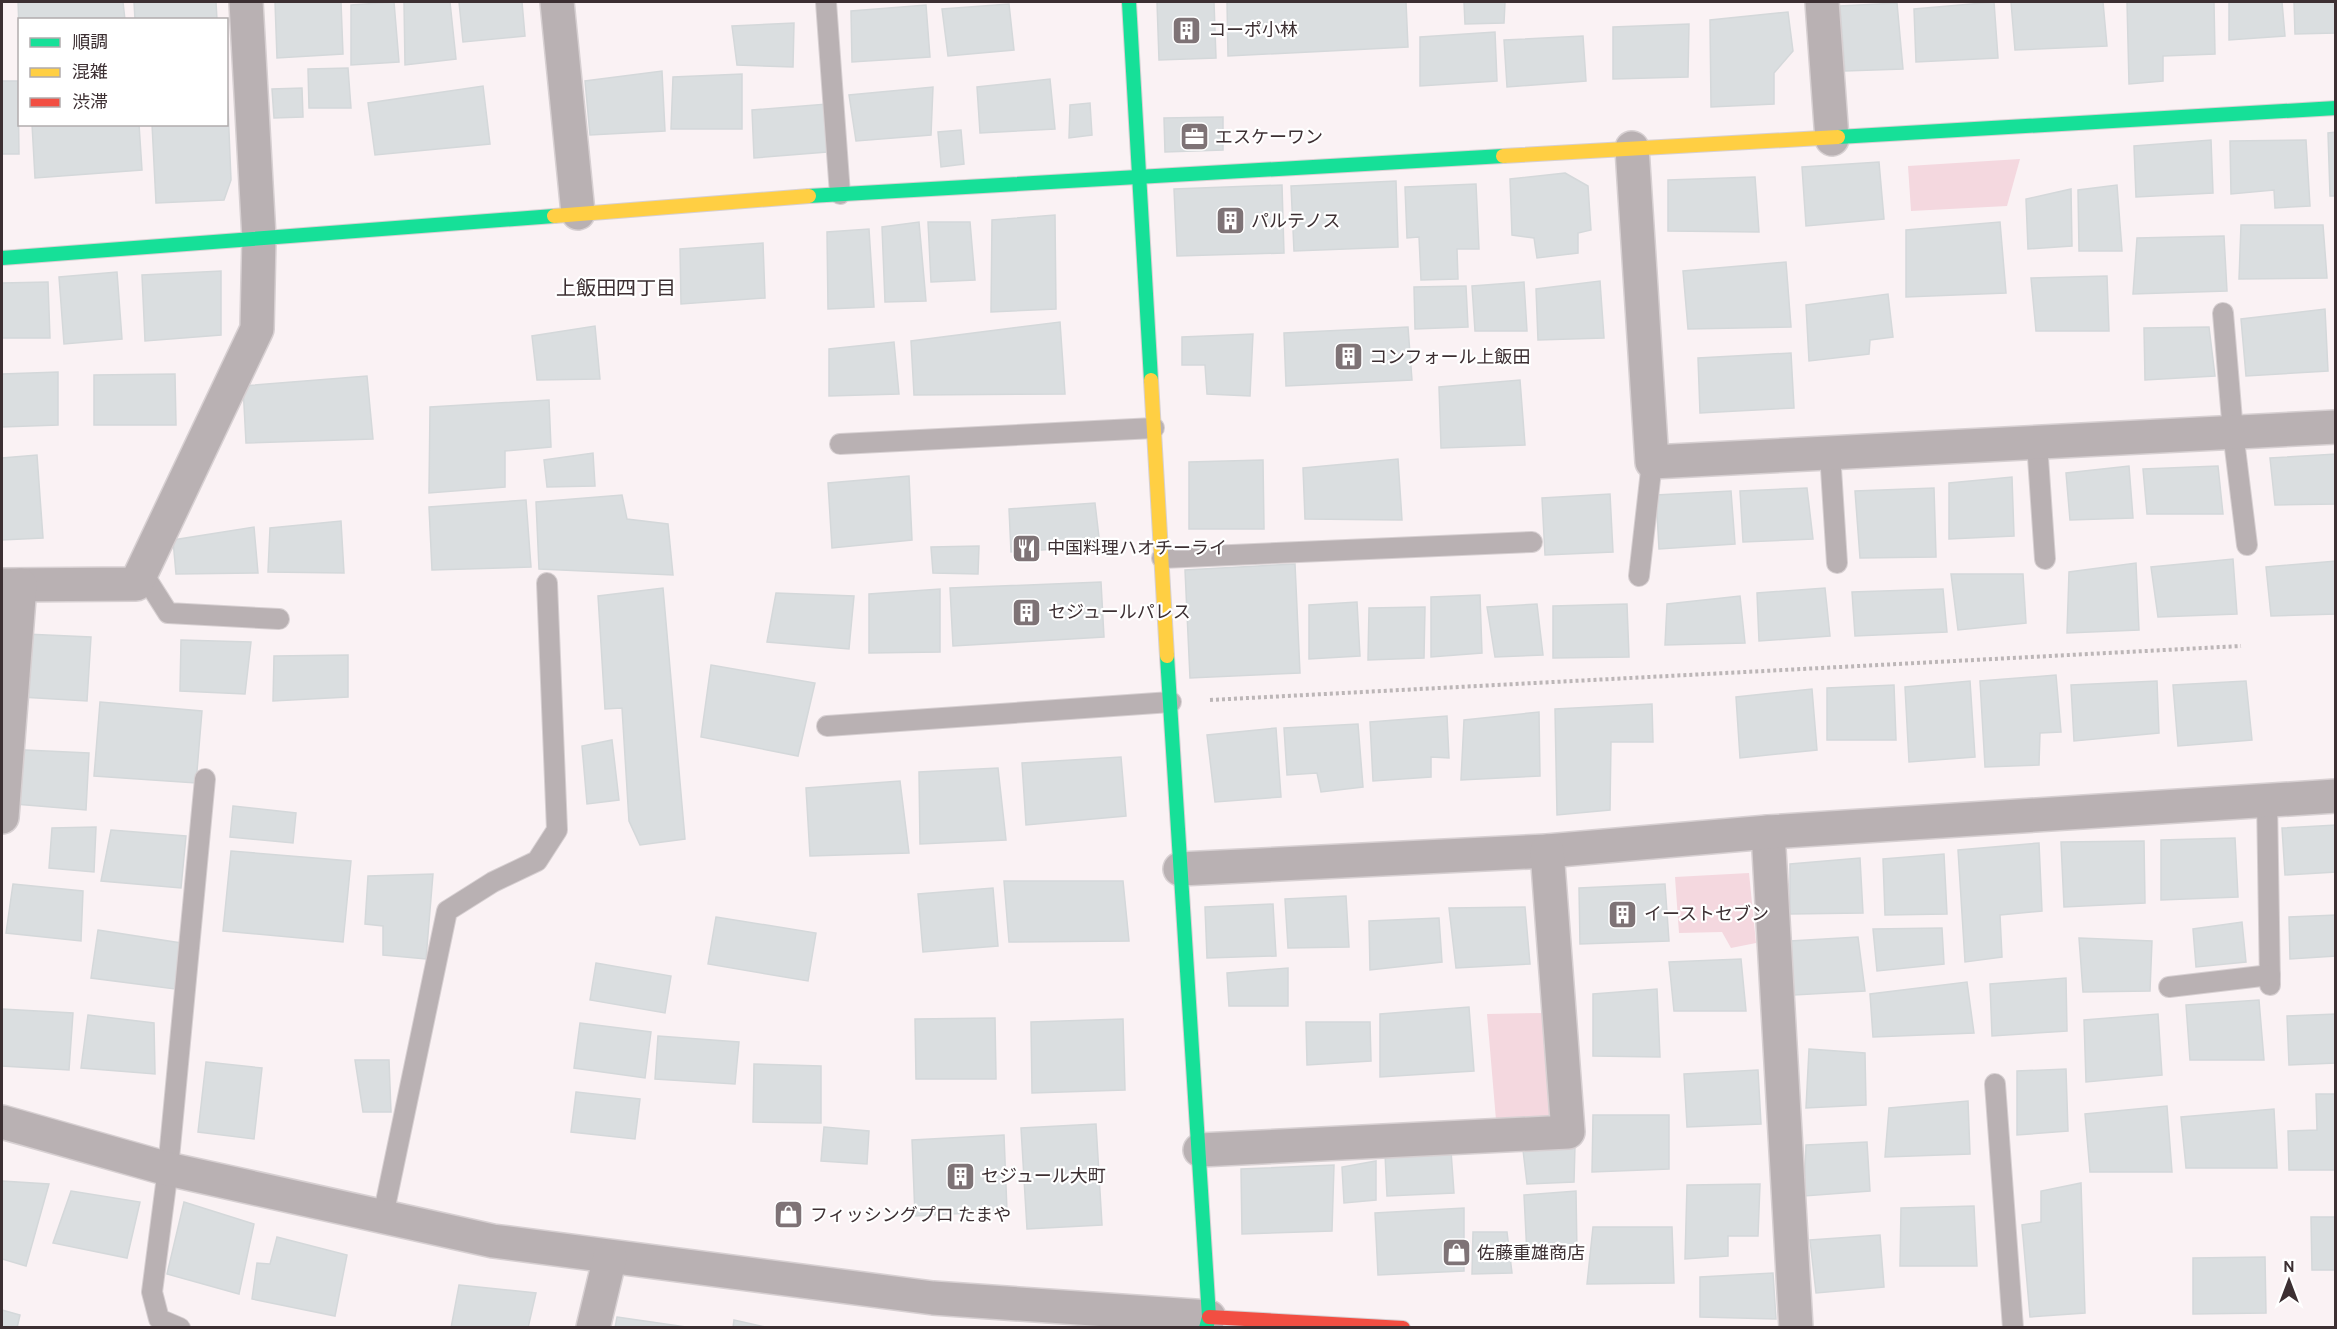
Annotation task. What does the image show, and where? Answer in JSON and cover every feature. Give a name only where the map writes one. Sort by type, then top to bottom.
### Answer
[{"type":"street","points":[[2,817],[11,585],[136,584],[257,329],[259,237],[246,2]]},
{"type":"street","points":[[557,2],[578,213]]},
{"type":"street","points":[[1129,2],[1180,870],[1200,1150],[1208,1322]]},
{"type":"street","points":[[1821,2],[1832,139]]},
{"type":"street","points":[[2,258],[840,194],[1632,148],[1832,139],[2336,108]]},
{"type":"street","points":[[1632,148],[1652,462],[2336,427]]},
{"type":"street","points":[[1180,870],[1547,851],[1768,832],[2336,796]]},
{"type":"street","points":[[1768,832],[1796,1328]]},
{"type":"street","points":[[1200,1150],[1568,1132],[1547,851]]},
{"type":"street","points":[[2,1122],[168,1168],[493,1241],[933,1298],[1208,1322],[1403,1328]]},
{"type":"street","points":[[593,1328],[610,1257]]},
{"type":"lane","points":[[826,2],[840,194]]},
{"type":"lane","points":[[2223,313],[2233,432],[2247,545]]},
{"type":"lane","points":[[840,444],[1154,428]]},
{"type":"lane","points":[[2037,443],[2045,559]]},
{"type":"lane","points":[[1830,453],[1837,563]]},
{"type":"lane","points":[[1639,576],[1652,462]]},
{"type":"lane","points":[[1162,558],[1532,542]]},
{"type":"lane","points":[[142,572],[168,613],[279,619]]},
{"type":"lane","points":[[383,1216],[447,911],[493,882],[537,861],[557,830],[548,583]]},
{"type":"lane","points":[[827,726],[1171,702]]},
{"type":"lane","points":[[180,1328],[159,1319],[152,1292],[168,1168],[204,779]]},
{"type":"lane","points":[[2169,987],[2270,980],[2267,799]]},
{"type":"lane","points":[[1995,1084],[2013,1328]]},
{"type":"path","points":[[1171,702],[2241,646]]},
{"type":"shaded area","points":[[2020,159],[2007,206],[1911,211],[1908,166]]},
{"type":"shaded area","points":[[1749,873],[1756,943],[1731,948],[1722,932],[1679,933],[1675,877]]},
{"type":"shaded area","points":[[1543,1013],[1553,1120],[1496,1120],[1487,1014]]},
{"type":"building","points":[[18,2],[123,2],[125,18],[19,18]]},
{"type":"building","points":[[134,2],[216,2],[217,18],[135,18]]},
{"type":"building","points":[[275,2],[341,2],[343,54],[277,58]]},
{"type":"building","points":[[394,2],[399,62],[351,65],[351,5]]},
{"type":"building","points":[[404,2],[450,2],[456,59],[405,65]]},
{"type":"building","points":[[459,2],[522,2],[525,36],[463,42]]},
{"type":"building","name":"コーポ小林","points":[[1157,2],[1214,2],[1216,58],[1159,60]]},
{"type":"building","points":[[1227,2],[1406,2],[1408,47],[1228,56]]},
{"type":"building","points":[[1464,2],[1505,2],[1504,23],[1465,24]]},
{"type":"building","points":[[1994,2],[1998,58],[1916,62],[1914,9]]},
{"type":"building","points":[[2011,2],[2103,2],[2107,46],[2015,50]]},
{"type":"building","points":[[2127,2],[2214,2],[2215,54],[2163,56],[2163,81],[2129,84]]},
{"type":"building","points":[[2229,2],[2282,2],[2285,36],[2229,40]]},
{"type":"building","points":[[2294,2],[2336,2],[2336,33],[2295,34]]},
{"type":"building","points":[[1897,3],[1903,69],[1845,71],[1840,6]]},
{"type":"building","points":[[1009,4],[1014,50],[948,56],[942,9]]},
{"type":"building","points":[[926,5],[930,57],[852,62],[851,11]]},
{"type":"building","points":[[1788,12],[1793,51],[1774,73],[1774,104],[1711,107],[1710,20]]},
{"type":"building","points":[[794,23],[793,67],[737,65],[732,26]]},
{"type":"building","points":[[1689,24],[1688,77],[1613,79],[1613,27]]},
{"type":"building","points":[[1495,32],[1497,81],[1420,86],[1420,37]]},
{"type":"building","points":[[1583,36],[1586,81],[1507,87],[1504,40]]},
{"type":"building","points":[[348,68],[351,108],[309,108],[308,69]]},
{"type":"building","points":[[662,71],[665,131],[590,135],[585,81]]},
{"type":"building","points":[[742,74],[742,129],[671,129],[673,77]]},
{"type":"building","points":[[1050,79],[1055,129],[980,133],[977,87]]},
{"type":"building","points":[[2,81],[18,81],[19,154],[2,154]]},
{"type":"building","points":[[483,86],[490,144],[375,155],[368,103]]},
{"type":"building","points":[[933,87],[931,135],[856,141],[849,95]]},
{"type":"building","points":[[302,88],[303,117],[274,118],[272,89]]},
{"type":"building","points":[[1090,103],[1092,135],[1069,138],[1070,105]]},
{"type":"building","points":[[827,104],[827,152],[754,158],[752,110]]},
{"type":"building","points":[[228,107],[231,180],[224,200],[156,203],[152,126],[228,126]]},
{"type":"building","points":[[1223,117],[1223,150],[1165,152],[1164,118]]},
{"type":"building","points":[[32,126],[139,126],[142,170],[35,178]]},
{"type":"building","points":[[961,130],[964,164],[941,167],[938,132]]},
{"type":"building","points":[[2336,132],[2336,196],[2330,196],[2328,133]]},
{"type":"building","points":[[2211,140],[2213,193],[2136,197],[2134,146]]},
{"type":"building","points":[[2306,140],[2310,206],[2275,208],[2274,190],[2231,194],[2230,141]]},
{"type":"building","points":[[1879,162],[1884,219],[1806,226],[1802,167]]},
{"type":"building","points":[[1565,173],[1588,186],[1591,230],[1578,233],[1578,253],[1537,258],[1534,238],[1512,235],[1510,179]]},
{"type":"building","points":[[1755,177],[1759,232],[1668,231],[1668,180]]},
{"type":"building","points":[[1396,181],[1398,247],[1294,251],[1291,186]]},
{"type":"building","points":[[1476,184],[1479,249],[1457,249],[1458,279],[1421,280],[1419,237],[1407,238],[1405,187]]},
{"type":"building","name":"パルテノス","points":[[1282,185],[1284,253],[1177,256],[1174,189]]},
{"type":"building","points":[[2117,185],[2122,251],[2079,251],[2078,190]]},
{"type":"building","points":[[2071,189],[2072,246],[2028,249],[2026,199]]},
{"type":"building","points":[[1055,215],[1056,309],[991,312],[992,220]]},
{"type":"building","points":[[919,222],[926,301],[885,302],[882,227]]},
{"type":"building","points":[[928,222],[970,222],[975,280],[931,282]]},
{"type":"building","points":[[2000,222],[2006,293],[1906,297],[1906,230]]},
{"type":"building","points":[[2241,225],[2323,225],[2327,278],[2239,279]]},
{"type":"building","points":[[869,229],[874,307],[828,309],[827,232]]},
{"type":"building","points":[[2224,236],[2227,291],[2133,294],[2137,238]]},
{"type":"building","points":[[763,243],[765,298],[681,304],[680,249]]},
{"type":"building","points":[[1786,262],[1791,327],[1688,329],[1683,271]]},
{"type":"building","points":[[221,271],[221,335],[145,341],[142,275]]},
{"type":"building","points":[[117,272],[122,339],[64,344],[59,277]]},
{"type":"building","points":[[2107,276],[2109,331],[2036,331],[2031,278]]},
{"type":"building","points":[[1600,281],[1604,338],[1538,340],[1536,289]]},
{"type":"building","points":[[48,282],[50,338],[2,338],[2,283]]},
{"type":"building","points":[[1524,282],[1527,331],[1475,331],[1472,286]]},
{"type":"building","points":[[1466,286],[1468,327],[1415,329],[1414,287]]},
{"type":"building","points":[[1888,294],[1893,337],[1870,340],[1869,354],[1809,361],[1806,305]]},
{"type":"building","points":[[2325,309],[2328,371],[2246,376],[2241,319]]},
{"type":"building","points":[[1060,322],[1065,394],[914,395],[911,341]]},
{"type":"building","points":[[595,326],[600,379],[537,380],[532,336]]},
{"type":"building","name":"コンフォール上飯田","points":[[1408,327],[1412,380],[1286,386],[1284,333]]},
{"type":"building","points":[[2209,327],[2215,376],[2145,380],[2144,328]]},
{"type":"building","points":[[1253,334],[1250,396],[1207,394],[1205,365],[1182,365],[1182,337]]},
{"type":"building","points":[[894,342],[899,394],[829,396],[829,349]]},
{"type":"building","points":[[1791,353],[1794,408],[1700,413],[1698,358]]},
{"type":"building","points":[[58,372],[58,425],[2,427],[2,374]]},
{"type":"building","points":[[175,374],[176,425],[94,425],[94,375]]},
{"type":"building","points":[[367,376],[373,439],[246,443],[243,386]]},
{"type":"building","points":[[1520,380],[1525,445],[1441,448],[1439,387]]},
{"type":"building","points":[[549,400],[551,447],[505,451],[505,487],[429,493],[430,407]]},
{"type":"building","points":[[593,453],[595,486],[547,487],[544,460]]},
{"type":"building","points":[[2336,454],[2336,504],[2275,505],[2270,458]]},
{"type":"building","points":[[37,455],[43,538],[2,540],[2,458]]},
{"type":"building","points":[[1398,459],[1402,520],[1305,519],[1303,468]]},
{"type":"building","points":[[1263,460],[1264,529],[1189,529],[1189,462]]},
{"type":"building","points":[[2129,466],[2133,518],[2070,520],[2066,473]]},
{"type":"building","points":[[2218,466],[2223,514],[2147,514],[2143,469]]},
{"type":"building","points":[[909,476],[912,540],[832,548],[828,483]]},
{"type":"building","points":[[2012,477],[2014,536],[1949,539],[1949,483]]},
{"type":"building","points":[[1807,488],[1813,539],[1743,542],[1740,491]]},
{"type":"building","points":[[1934,488],[1936,557],[1860,558],[1855,491]]},
{"type":"building","points":[[1731,491],[1735,544],[1659,549],[1656,495]]},
{"type":"building","points":[[1610,494],[1613,552],[1545,555],[1542,498]]},
{"type":"building","points":[[622,495],[627,519],[668,524],[673,575],[539,569],[536,502]]},
{"type":"building","points":[[526,500],[531,567],[432,570],[429,507]]},
{"type":"building","points":[[1095,503],[1100,546],[1011,552],[1009,509]]},
{"type":"building","points":[[341,521],[344,573],[268,572],[270,528]]},
{"type":"building","points":[[254,527],[258,573],[176,574],[173,540]]},
{"type":"building","points":[[979,546],[978,574],[933,573],[931,547]]},
{"type":"building","points":[[2233,559],[2237,614],[2158,617],[2151,567]]},
{"type":"building","points":[[2336,561],[2336,614],[2271,616],[2266,567]]},
{"type":"building","points":[[2136,563],[2139,630],[2067,633],[2069,572]]},
{"type":"building","points":[[1295,564],[1300,673],[1190,678],[1185,570]]},
{"type":"building","points":[[1951,574],[2023,574],[2026,623],[1958,630]]},
{"type":"building","name":"セジュールパレス","points":[[1101,582],[1104,637],[953,646],[950,588]]},
{"type":"building","points":[[663,588],[685,839],[640,845],[629,821],[622,708],[605,709],[598,596]]},
{"type":"building","points":[[1825,588],[1830,636],[1759,641],[1757,593]]},
{"type":"building","points":[[940,589],[940,652],[869,653],[869,594]]},
{"type":"building","points":[[1943,589],[1947,632],[1855,636],[1852,592]]},
{"type":"building","points":[[776,593],[854,596],[849,649],[767,642]]},
{"type":"building","points":[[1480,595],[1482,653],[1431,657],[1431,597]]},
{"type":"building","points":[[1740,596],[1745,643],[1665,645],[1667,604]]},
{"type":"building","points":[[1357,602],[1360,656],[1309,659],[1309,605]]},
{"type":"building","points":[[1537,604],[1543,655],[1495,657],[1487,607]]},
{"type":"building","points":[[1627,604],[1629,657],[1553,658],[1553,606]]},
{"type":"building","points":[[1425,607],[1424,658],[1368,660],[1369,608]]},
{"type":"building","points":[[25,634],[91,637],[87,701],[21,697]]},
{"type":"building","points":[[181,640],[251,642],[245,694],[180,691]]},
{"type":"building","points":[[348,655],[348,697],[273,701],[274,656]]},
{"type":"building","points":[[711,665],[815,683],[798,756],[701,737]]},
{"type":"building","points":[[2056,675],[2061,732],[2040,733],[2039,765],[1985,767],[1980,681]]},
{"type":"building","points":[[1970,681],[1975,757],[1909,762],[1905,687]]},
{"type":"building","points":[[2157,681],[2159,733],[2074,741],[2071,685]]},
{"type":"building","points":[[2246,681],[2252,740],[2178,746],[2173,685]]},
{"type":"building","points":[[1894,685],[1896,740],[1827,740],[1827,688]]},
{"type":"building","points":[[1812,689],[1817,750],[1740,758],[1736,697]]},
{"type":"building","points":[[100,702],[202,711],[196,783],[94,776]]},
{"type":"building","points":[[1652,704],[1653,742],[1611,742],[1610,810],[1557,815],[1555,709]]},
{"type":"building","points":[[1539,712],[1540,776],[1461,780],[1464,720]]},
{"type":"building","points":[[1447,716],[1449,758],[1431,757],[1431,777],[1373,781],[1370,722]]},
{"type":"building","points":[[1358,724],[1363,787],[1321,792],[1317,773],[1287,775],[1284,728]]},
{"type":"building","points":[[1276,728],[1281,797],[1215,802],[1207,735]]},
{"type":"building","points":[[612,740],[619,800],[587,804],[582,746]]},
{"type":"building","points":[[25,750],[89,753],[86,810],[15,804]]},
{"type":"building","points":[[1121,757],[1126,816],[1026,825],[1022,763]]},
{"type":"building","points":[[998,768],[1006,840],[920,844],[919,772]]},
{"type":"building","points":[[900,781],[909,853],[810,856],[806,788]]},
{"type":"building","points":[[233,806],[296,813],[293,843],[230,837]]},
{"type":"building","points":[[2336,825],[2336,872],[2285,875],[2282,828]]},
{"type":"building","points":[[96,827],[94,872],[49,868],[52,828]]},
{"type":"building","points":[[111,830],[186,836],[181,888],[101,881]]},
{"type":"building","points":[[2235,838],[2238,897],[2161,900],[2161,840]]},
{"type":"building","points":[[2144,841],[2145,903],[2064,907],[2061,842]]},
{"type":"building","points":[[2039,843],[2042,911],[2000,915],[2002,957],[1965,962],[1958,850]]},
{"type":"building","points":[[231,851],[351,861],[343,942],[223,931]]},
{"type":"building","points":[[1944,854],[1947,914],[1885,915],[1883,859]]},
{"type":"building","points":[[1860,858],[1863,913],[1790,914],[1790,864]]},
{"type":"building","points":[[433,874],[426,959],[383,955],[383,926],[365,924],[368,876]]},
{"type":"building","points":[[1004,881],[1123,881],[1129,941],[1009,942]]},
{"type":"building","points":[[13,884],[83,891],[81,941],[6,933]]},
{"type":"building","name":"イーストセブン","points":[[1665,884],[1669,941],[1580,944],[1579,888]]},
{"type":"building","points":[[993,888],[998,946],[923,952],[918,894]]},
{"type":"building","points":[[1346,896],[1349,947],[1288,948],[1285,899]]},
{"type":"building","points":[[1273,904],[1276,956],[1207,958],[1205,907]]},
{"type":"building","points":[[1525,907],[1530,964],[1456,968],[1449,908]]},
{"type":"building","points":[[2336,915],[2336,956],[2290,959],[2289,917]]},
{"type":"building","points":[[716,917],[816,933],[808,981],[708,964]]},
{"type":"building","points":[[1439,918],[1442,962],[1370,970],[1369,921]]},
{"type":"building","points":[[2242,922],[2246,962],[2196,967],[2193,929]]},
{"type":"building","points":[[1942,928],[1944,964],[1877,971],[1873,929]]},
{"type":"building","points":[[98,930],[181,943],[175,989],[91,978]]},
{"type":"building","points":[[1858,937],[1865,991],[1794,995],[1790,941]]},
{"type":"building","points":[[2079,938],[2152,941],[2150,991],[2083,992]]},
{"type":"building","points":[[1741,959],[1746,1011],[1674,1011],[1669,962]]},
{"type":"building","points":[[596,963],[671,976],[665,1013],[590,1000]]},
{"type":"building","points":[[1288,968],[1288,1006],[1229,1006],[1227,973]]},
{"type":"building","points":[[2066,978],[2067,1031],[1992,1036],[1990,984]]},
{"type":"building","points":[[1967,982],[1974,1033],[1873,1037],[1870,994]]},
{"type":"building","points":[[1657,989],[1660,1057],[1593,1056],[1593,994]]},
{"type":"building","points":[[2259,1000],[2264,1060],[2190,1060],[2186,1005]]},
{"type":"building","points":[[1469,1007],[1474,1071],[1380,1077],[1380,1014]]},
{"type":"building","points":[[2,1009],[73,1013],[69,1070],[2,1066]]},
{"type":"building","points":[[2158,1014],[2162,1075],[2086,1082],[2084,1020]]},
{"type":"building","points":[[2336,1014],[2336,1063],[2289,1065],[2287,1016]]},
{"type":"building","points":[[88,1015],[154,1023],[155,1074],[81,1068]]},
{"type":"building","points":[[995,1018],[996,1079],[916,1079],[915,1019]]},
{"type":"building","points":[[1123,1019],[1125,1090],[1032,1093],[1031,1022]]},
{"type":"building","points":[[1306,1022],[1370,1022],[1371,1061],[1307,1065]]},
{"type":"building","points":[[580,1023],[651,1032],[645,1078],[574,1068]]},
{"type":"building","points":[[658,1036],[739,1042],[735,1084],[655,1079]]},
{"type":"building","points":[[1809,1049],[1865,1053],[1866,1105],[1806,1108]]},
{"type":"building","points":[[355,1060],[389,1060],[391,1112],[363,1112]]},
{"type":"building","points":[[206,1062],[262,1068],[254,1139],[198,1132]]},
{"type":"building","points":[[754,1064],[821,1066],[821,1123],[753,1122]]},
{"type":"building","points":[[2066,1069],[2068,1131],[2017,1135],[2017,1071]]},
{"type":"building","points":[[1758,1070],[1761,1124],[1687,1127],[1684,1074]]},
{"type":"building","points":[[576,1092],[640,1099],[635,1139],[571,1132]]},
{"type":"building","points":[[2316,1094],[2336,1094],[2336,1170],[2289,1170],[2288,1131],[2317,1130]]},
{"type":"building","points":[[1968,1101],[1970,1154],[1885,1157],[1889,1108]]},
{"type":"building","points":[[2167,1106],[2172,1172],[2090,1172],[2085,1114]]},
{"type":"building","points":[[2274,1109],[2277,1168],[2186,1168],[2181,1117]]},
{"type":"building","points":[[1593,1115],[1669,1115],[1669,1169],[1592,1172]]},
{"type":"building","points":[[1096,1124],[1102,1225],[1027,1229],[1021,1128]]},
{"type":"building","points":[[824,1127],[869,1131],[867,1164],[821,1161]]},
{"type":"building","name":"セジュール大町","points":[[1004,1135],[1007,1211],[915,1216],[912,1140]]},
{"type":"building","points":[[1867,1142],[1870,1191],[1804,1196],[1806,1145]]},
{"type":"building","points":[[1575,1145],[1574,1182],[1527,1184],[1523,1150]]},
{"type":"building","points":[[1451,1151],[1454,1193],[1387,1196],[1385,1154]]},
{"type":"building","points":[[1376,1161],[1376,1200],[1344,1203],[1342,1167]]},
{"type":"building","points":[[1334,1165],[1332,1231],[1242,1234],[1241,1169]]},
{"type":"building","points":[[2,1181],[49,1184],[26,1266],[2,1259]]},
{"type":"building","points":[[2081,1183],[2085,1313],[2030,1317],[2022,1225],[2041,1222],[2041,1191]]},
{"type":"building","points":[[1760,1184],[1758,1236],[1728,1236],[1728,1256],[1685,1259],[1687,1185]]},
{"type":"building","points":[[71,1191],[140,1202],[127,1258],[53,1243]]},
{"type":"building","points":[[1576,1191],[1577,1253],[1527,1255],[1524,1195]]},
{"type":"building","points":[[184,1202],[254,1224],[239,1294],[167,1274]]},
{"type":"building","points":[[1974,1206],[1977,1266],[1900,1266],[1901,1208]]},
{"type":"building","points":[[1464,1208],[1464,1271],[1378,1275],[1375,1213]]},
{"type":"building","points":[[2311,1217],[2336,1217],[2336,1270],[2312,1270]]},
{"type":"building","points":[[1593,1227],[1672,1227],[1674,1283],[1587,1284]]},
{"type":"building","points":[[1473,1232],[1507,1232],[1512,1273],[1472,1274]]},
{"type":"building","points":[[1880,1235],[1884,1287],[1816,1293],[1810,1240]]},
{"type":"building","points":[[277,1237],[347,1255],[335,1316],[252,1299],[257,1263],[270,1264]]},
{"type":"building","points":[[2265,1257],[2266,1313],[2193,1314],[2193,1258]]},
{"type":"building","points":[[1773,1273],[1776,1319],[1700,1317],[1700,1277]]},
{"type":"building","points":[[459,1285],[536,1293],[528,1328],[451,1328]]},
{"type":"building","points":[[2,1310],[20,1315],[17,1328],[2,1328]]},
{"type":"building","points":[[617,1317],[693,1328],[615,1328]]},
{"type":"building","points":[[734,1320],[770,1328],[733,1328]]},
{"type":"traffic: fast","points":[[1129,2],[1151,380]]},
{"type":"traffic: fast","points":[[1838,137],[2336,108]]},
{"type":"traffic: fast","points":[[809,196],[1503,156]]},
{"type":"traffic: fast","points":[[2,258],[554,216]]},
{"type":"traffic: fast","points":[[1167,656],[1209,1317],[1206,1328]]},
{"type":"traffic: slow","points":[[1503,156],[1838,137]]},
{"type":"traffic: slow","points":[[554,216],[809,196]]},
{"type":"traffic: slow","points":[[1151,380],[1167,656]]},
{"type":"traffic: jam","points":[[1209,1317],[1403,1328]]},
{"type":"place","name":"コーポ小林","points":[[1187,30]]},
{"type":"place","name":"エスケーワン","points":[[1194,137]]},
{"type":"place","name":"パルテノス","points":[[1230,221]]},
{"type":"place","name":"コンフォール上飯田","points":[[1348,357]]},
{"type":"place","name":"中国料理ハオチーライ","points":[[1026,548]]},
{"type":"place","name":"セジュールパレス","points":[[1027,612]]},
{"type":"place","name":"イーストセブン","points":[[1623,914]]},
{"type":"place","name":"セジュール大町","points":[[960,1176]]},
{"type":"place","name":"フィッシングプロ たまや","points":[[789,1215]]},
{"type":"place","name":"佐藤重雄商店","points":[[1456,1253]]},
{"type":"district","name":"上飯田四丁目","points":[[616,288]]}]
